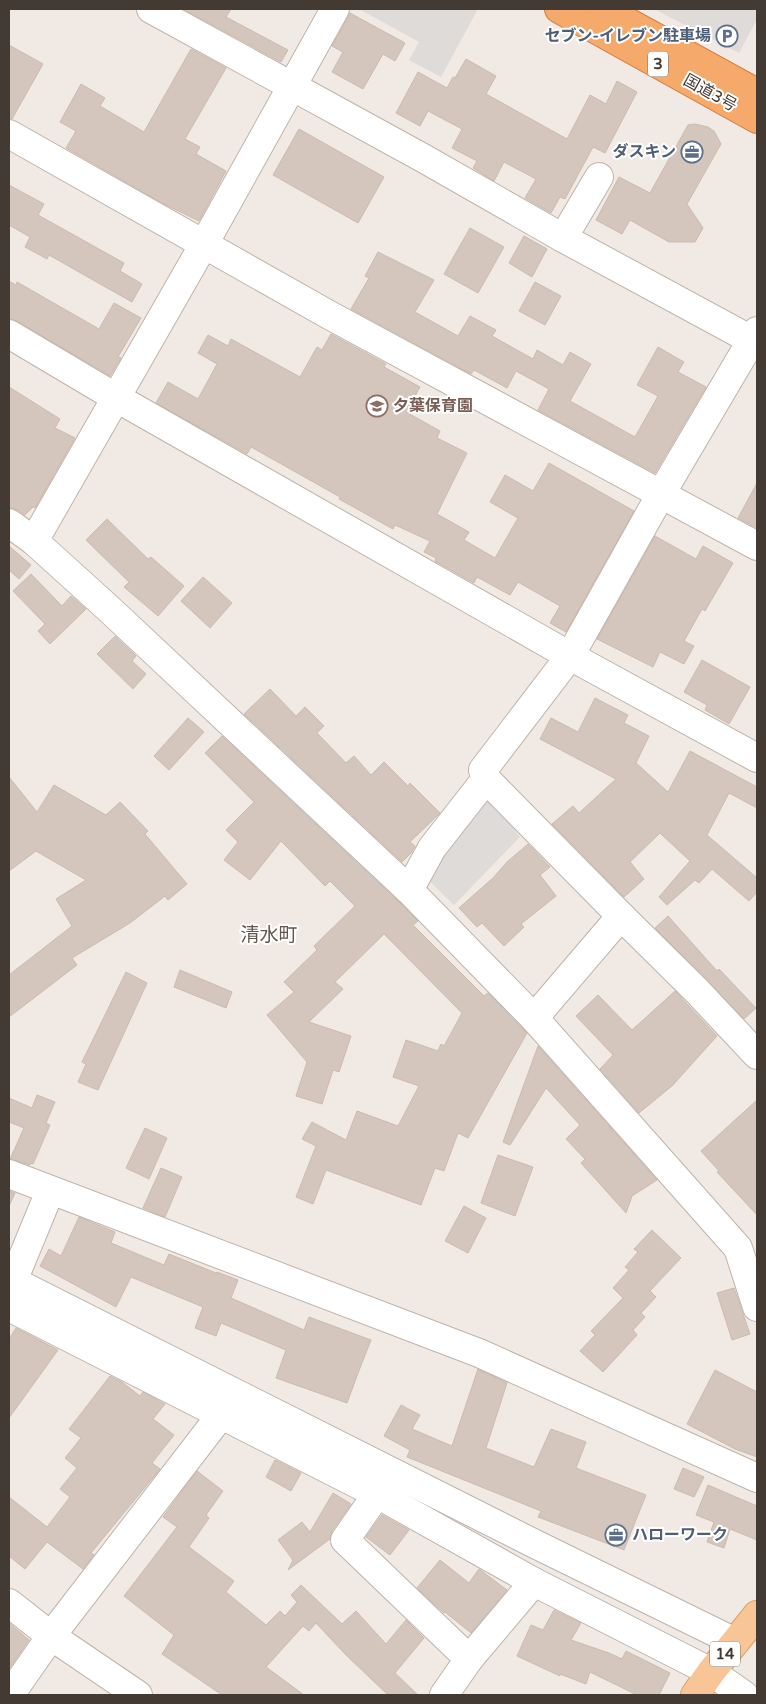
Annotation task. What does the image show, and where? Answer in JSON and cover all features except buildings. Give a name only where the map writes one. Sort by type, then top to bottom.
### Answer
[{"type":"highway","name":"国道3号","points":[[559,9],[614,18],[757,93]]},
{"type":"highway","name":"国道3号","points":[[614,18],[757,119]]},
{"type":"main road","name":"14","points":[[695,1695],[757,1615]]},
{"type":"street","points":[[151,9],[563,238],[756,338],[661,494],[570,656],[483,770],[486,778],[621,916],[698,991],[757,1055]]},
{"type":"street","points":[[34,542],[204,244],[334,9]]},
{"type":"street","points":[[9,134],[331,316],[757,546]]},
{"type":"street","points":[[563,238],[598,177]]},
{"type":"street","points":[[9,334],[115,397],[570,656],[757,758]]},
{"type":"street","points":[[9,523],[34,542],[135,634],[409,890],[534,1018],[738,1248],[757,1307]]},
{"type":"street","points":[[409,890],[432,848],[486,778]]},
{"type":"street","points":[[534,1018],[621,916]]},
{"type":"street","points":[[9,1174],[479,1354],[757,1478]]},
{"type":"street","points":[[50,1191],[10,1281],[735,1642]]},
{"type":"street","points":[[10,1313],[221,1415],[377,1494],[534,1582],[711,1672],[744,1695]]},
{"type":"street","points":[[10,1695],[51,1636],[221,1415]]},
{"type":"street","points":[[377,1494],[345,1540],[469,1659]]},
{"type":"street","points":[[444,1695],[469,1659],[534,1582]]},
{"type":"street","points":[[9,1603],[51,1636],[138,1695]]},
{"type":"shaded area","points":[[359,9],[478,9],[441,77],[409,60],[419,42]]},
{"type":"shaded area","name":"セブン-イレブン駐車場","points":[[654,9],[757,9],[757,19],[739,53]]},
{"type":"shaded area","points":[[486,794],[520,837],[454,905],[424,876]]},
{"type":"place","name":"セブン-イレブン駐車場","points":[[727,36]]},
{"type":"place","name":"ダスキン","points":[[692,152]]},
{"type":"place","name":"夕葉保育園","points":[[377,406]]},
{"type":"place","name":"ハローワーク","points":[[616,1535]]},
{"type":"district","name":"清水町","points":[[269,935]]}]
